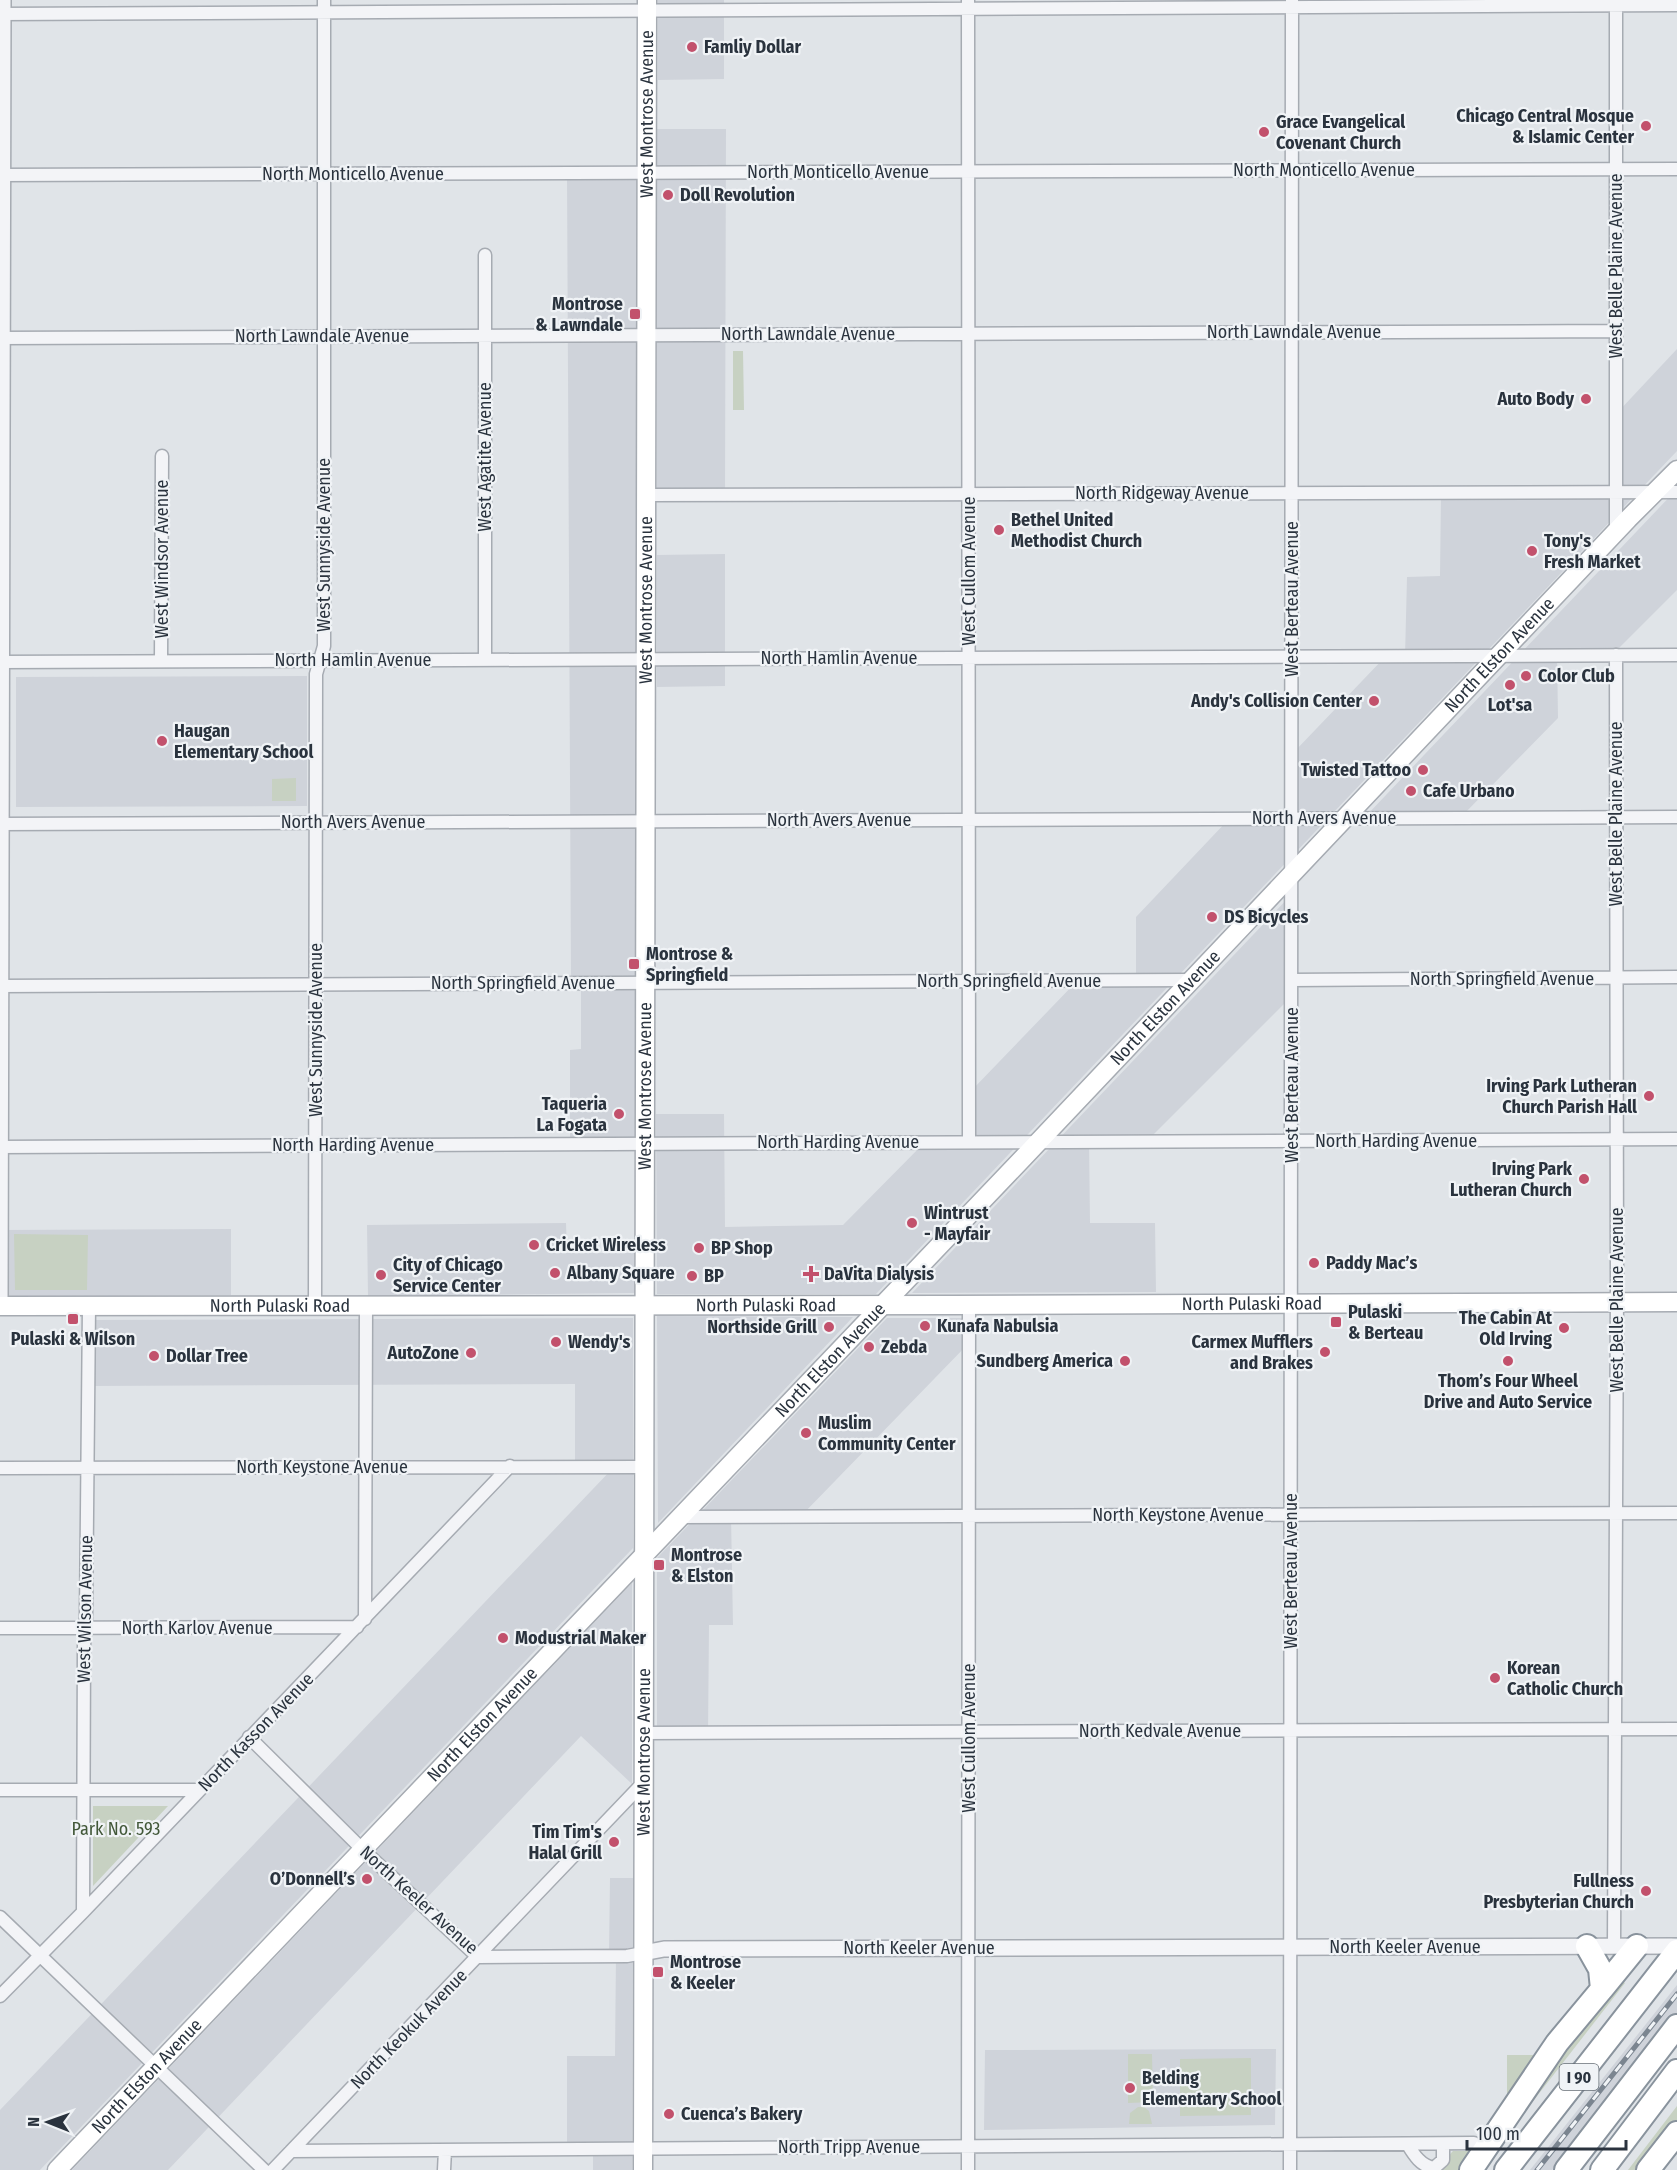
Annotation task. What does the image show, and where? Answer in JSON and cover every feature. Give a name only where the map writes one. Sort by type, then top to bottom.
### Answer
[{"type":"highway","points":[[1587,1946],[1600,1969],[1602,1989]]},
{"type":"highway","points":[[1472,2170],[1557,2043],[1637,1946]]},
{"type":"highway","name":"I 90","points":[[1506,2170],[1677,1951]]},
{"type":"highway","name":"I 90","points":[[1566,2170],[1677,2026]]},
{"type":"highway","points":[[1602,2170],[1677,2071]]},
{"type":"highway","points":[[1648,2170],[1677,2133]]},
{"type":"main road","name":"West Montrose Avenue","points":[[643,2170],[647,6]]},
{"type":"main road","name":"North Elston Avenue","points":[[57,2170],[1677,470]]},
{"type":"main road","name":"North Pulaski Road","points":[[0,1306],[1677,1302]]},
{"type":"street","points":[[0,1306],[2,10],[324,6],[647,6],[725,11],[968,5],[1616,3],[1677,5]]},
{"type":"street","name":"West Belle Plaine Avenue","points":[[1616,3],[1616,532]]},
{"type":"street","name":"West Berteau Avenue","points":[[1290,2170],[1292,4]]},
{"type":"street","name":"West Cullom Avenue","points":[[968,5],[969,1142]]},
{"type":"street","name":"West Sunnyside Avenue","points":[[315,1305],[316,674],[324,646],[324,6]]},
{"type":"street","name":"North Monticello Avenue","points":[[1,176],[1677,169]]},
{"type":"street","name":"West Agatite Avenue","points":[[485,255],[485,660]]},
{"type":"street","name":"North Lawndale Avenue","points":[[1,338],[1616,331]]},
{"type":"street","name":"West Windsor Avenue","points":[[161,661],[162,456]]},
{"type":"street","name":"North Ridgeway Avenue","points":[[646,495],[1677,492]]},
{"type":"street","name":"West Belle Plaine Avenue","points":[[1614,1946],[1617,1302],[1616,655]]},
{"type":"street","name":"North Hamlin Avenue","points":[[1,662],[1677,655]]},
{"type":"street","name":"North Avers Avenue","points":[[1,824],[1677,817]]},
{"type":"street","name":"North Springfield Avenue","points":[[1292,981],[1677,977]]},
{"type":"street","name":"North Springfield Avenue","points":[[0,986],[1189,980]]},
{"type":"street","name":"North Harding Avenue","points":[[0,1147],[1677,1139]]},
{"type":"street","points":[[361,1623],[366,1305]]},
{"type":"street","name":"West Cullom Avenue","points":[[968,2170],[969,1305]]},
{"type":"street","name":"West Wilson Avenue","points":[[83,1912],[89,1306]]},
{"type":"street","name":"North Kasson Avenue","points":[[0,1996],[510,1466]]},
{"type":"street","name":"North Keystone Avenue","points":[[0,1468],[645,1467]]},
{"type":"street","name":"North Keystone Avenue","points":[[679,1517],[1677,1513]]},
{"type":"street","name":"North Karlov Avenue","points":[[0,1628],[361,1623]]},
{"type":"street","name":"North Kedvale Avenue","points":[[644,1732],[1677,1729]]},
{"type":"street","name":"North Keeler Avenue","points":[[249,1737],[362,1849],[478,1957],[627,1956],[664,1949],[1677,1946]]},
{"type":"street","name":"North Keokuk Avenue","points":[[273,2170],[644,1782]]},
{"type":"street","points":[[0,1790],[199,1790]]},
{"type":"street","points":[[0,1917],[264,2170]]},
{"type":"street","name":"North Tripp Avenue","points":[[291,2151],[1474,2143]]},
{"type":"street","points":[[1408,2145],[1415,2157],[1427,2167],[1434,2168],[1443,2160],[1443,2144]]},
{"type":"street","points":[[444,2170],[445,2150]]},
{"type":"shaded area","points":[[658,0],[724,0],[724,79],[658,80]]},
{"type":"shaded area","points":[[657,129],[726,129],[725,495],[657,495]]},
{"type":"shaded area","points":[[567,174],[637,175],[635,1141],[570,1142],[570,1050],[581,1049],[581,981],[571,980]]},
{"type":"shaded area","points":[[1677,349],[1677,451],[876,1294],[657,1294],[656,1114],[724,1114],[725,1227],[843,1225],[924,1143],[970,1143],[971,1091],[1076,982],[1136,982],[1136,917],[1228,820],[1293,819],[1294,752],[1385,657],[1405,657],[1407,577],[1440,576],[1441,495],[1616,495],[1617,413]]},
{"type":"shaded area","points":[[1677,489],[1677,590],[1614,653],[1557,654],[1558,718],[1463,815],[1366,816]]},
{"type":"shaded area","points":[[725,554],[725,686],[657,687],[657,555]]},
{"type":"shaded area","name":"Haugan Elementary School","points":[[307,676],[307,806],[16,807],[16,677]]},
{"type":"shaded area","points":[[1290,896],[1290,998],[1148,1140],[1089,1140],[1090,1223],[1155,1223],[1156,1292],[912,1293]]},
{"type":"shaded area","name":"Albany Square","points":[[566,1223],[567,1253],[634,1253],[635,1293],[368,1296],[367,1225]]},
{"type":"shaded area","points":[[231,1229],[231,1295],[0,1297],[0,1230]]},
{"type":"shaded area","points":[[657,1316],[853,1317],[658,1523]]},
{"type":"shaded area","points":[[633,1318],[633,1548],[40,2170],[0,2170],[0,2110],[613,1468],[575,1468],[575,1384],[90,1386],[91,1320]]},
{"type":"shaded area","points":[[887,1318],[968,1318],[968,1344],[802,1515],[731,1516],[733,1625],[709,1625],[708,1734],[657,1734],[657,1558]]},
{"type":"shaded area","points":[[632,1583],[632,1784],[581,1736],[168,2170],[72,2170]]},
{"type":"shaded area","points":[[610,1878],[633,1878],[632,2170],[593,2170],[593,2149],[567,2150],[567,2056],[615,2056],[616,1955],[609,1955]]},
{"type":"shaded area","points":[[1677,1985],[1677,2014],[1585,2132],[1552,2170],[1530,2170]]},
{"type":"shaded area","name":"Belding Elementary School","points":[[1276,2049],[1275,2125],[984,2130],[985,2050]]},
{"type":"green space","points":[[733,351],[743,351],[744,410],[733,410]]},
{"type":"green space","points":[[296,778],[296,801],[272,801],[272,779]]},
{"type":"green space","points":[[14,1234],[88,1235],[87,1290],[15,1290]]},
{"type":"green space","name":"Park No. 593","points":[[93,1806],[168,1806],[93,1886]]},
{"type":"green space","points":[[1619,1979],[1625,1983],[1502,2141],[1526,2095]]},
{"type":"green space","points":[[1128,2054],[1152,2054],[1153,2102],[1128,2103]]},
{"type":"green space","points":[[1507,2055],[1538,2055],[1507,2103]]},
{"type":"green space","points":[[1251,2058],[1251,2115],[1180,2116],[1180,2059]]},
{"type":"green space","points":[[1677,2106],[1677,2120],[1636,2170],[1628,2170]]},
{"type":"green space","points":[[1138,2107],[1144,2107],[1149,2111],[1152,2124],[1129,2124],[1130,2113]]},
{"type":"green space","points":[[1453,2151],[1476,2151],[1464,2170],[1442,2170]]},
{"type":"railway","points":[[1537,2170],[1677,1994]]},
{"type":"place","name":"Famliy Dollar","points":[[692,47]]},
{"type":"place","name":"Chicago Central Mosque & Islamic Center","points":[[1646,126]]},
{"type":"place","name":"Grace Evangelical Covenant Church","points":[[1264,132]]},
{"type":"place","name":"Doll Revolution","points":[[668,195]]},
{"type":"place","name":"Montrose & Lawndale","points":[[635,314]]},
{"type":"place","name":"Auto Body","points":[[1586,399]]},
{"type":"place","name":"Bethel United Methodist Church","points":[[999,530]]},
{"type":"place","name":"Tony's Fresh Market","points":[[1532,551]]},
{"type":"place","name":"Color Club","points":[[1526,676]]},
{"type":"place","name":"Lot'sa","points":[[1510,685]]},
{"type":"place","name":"Andy's Collision Center","points":[[1374,701]]},
{"type":"place","name":"Haugan Elementary School","points":[[162,741]]},
{"type":"place","name":"Twisted Tattoo","points":[[1423,770]]},
{"type":"place","name":"Cafe Urbano","points":[[1411,791]]},
{"type":"place","name":"DS Bicycles","points":[[1212,917]]},
{"type":"place","name":"Montrose & Springfield","points":[[634,964]]},
{"type":"place","name":"Irving Park Lutheran Church Parish Hall","points":[[1649,1096]]},
{"type":"place","name":"Taqueria La Fogata","points":[[619,1114]]},
{"type":"place","name":"Irving Park Lutheran Church","points":[[1584,1179]]},
{"type":"place","name":"Wintrust - Mayfair","points":[[912,1223]]},
{"type":"place","name":"Cricket Wireless","points":[[534,1245]]},
{"type":"place","name":"BP Shop","points":[[699,1248]]},
{"type":"place","name":"Paddy Mac’s","points":[[1314,1263]]},
{"type":"place","name":"Albany Square","points":[[555,1273]]},
{"type":"place","name":"DaVita Dialysis","points":[[811,1274]]},
{"type":"place","name":"City of Chicago Service Center","points":[[381,1275]]},
{"type":"place","name":"BP","points":[[692,1276]]},
{"type":"place","name":"Pulaski & Wilson","points":[[73,1319]]},
{"type":"place","name":"Pulaski & Berteau","points":[[1336,1322]]},
{"type":"place","name":"Kunafa Nabulsia","points":[[925,1326]]},
{"type":"place","name":"Northside Grill","points":[[829,1327]]},
{"type":"place","name":"The Cabin At Old Irving","points":[[1564,1328]]},
{"type":"place","name":"Wendy's","points":[[556,1342]]},
{"type":"place","name":"Zebda","points":[[869,1347]]},
{"type":"place","name":"Carmex Mufflers and Brakes","points":[[1325,1352]]},
{"type":"place","name":"AutoZone","points":[[471,1353]]},
{"type":"place","name":"Dollar Tree","points":[[154,1356]]},
{"type":"place","name":"Sundberg America","points":[[1125,1361]]},
{"type":"place","name":"Thom’s Four Wheel Drive and Auto Service","points":[[1508,1361]]},
{"type":"place","name":"Muslim Community Center","points":[[806,1433]]},
{"type":"place","name":"Montrose & Elston","points":[[659,1565]]},
{"type":"place","name":"Modustrial Maker","points":[[503,1638]]},
{"type":"place","name":"Korean Catholic Church","points":[[1495,1678]]},
{"type":"place","name":"Tim Tim's Halal Grill","points":[[614,1842]]},
{"type":"place","name":"O’Donnell’s","points":[[367,1879]]},
{"type":"place","name":"Fullness Presbyterian Church","points":[[1646,1891]]},
{"type":"place","name":"Montrose & Keeler","points":[[658,1972]]},
{"type":"place","name":"Belding Elementary School","points":[[1130,2088]]},
{"type":"place","name":"Cuenca’s Bakery","points":[[669,2114]]}]
